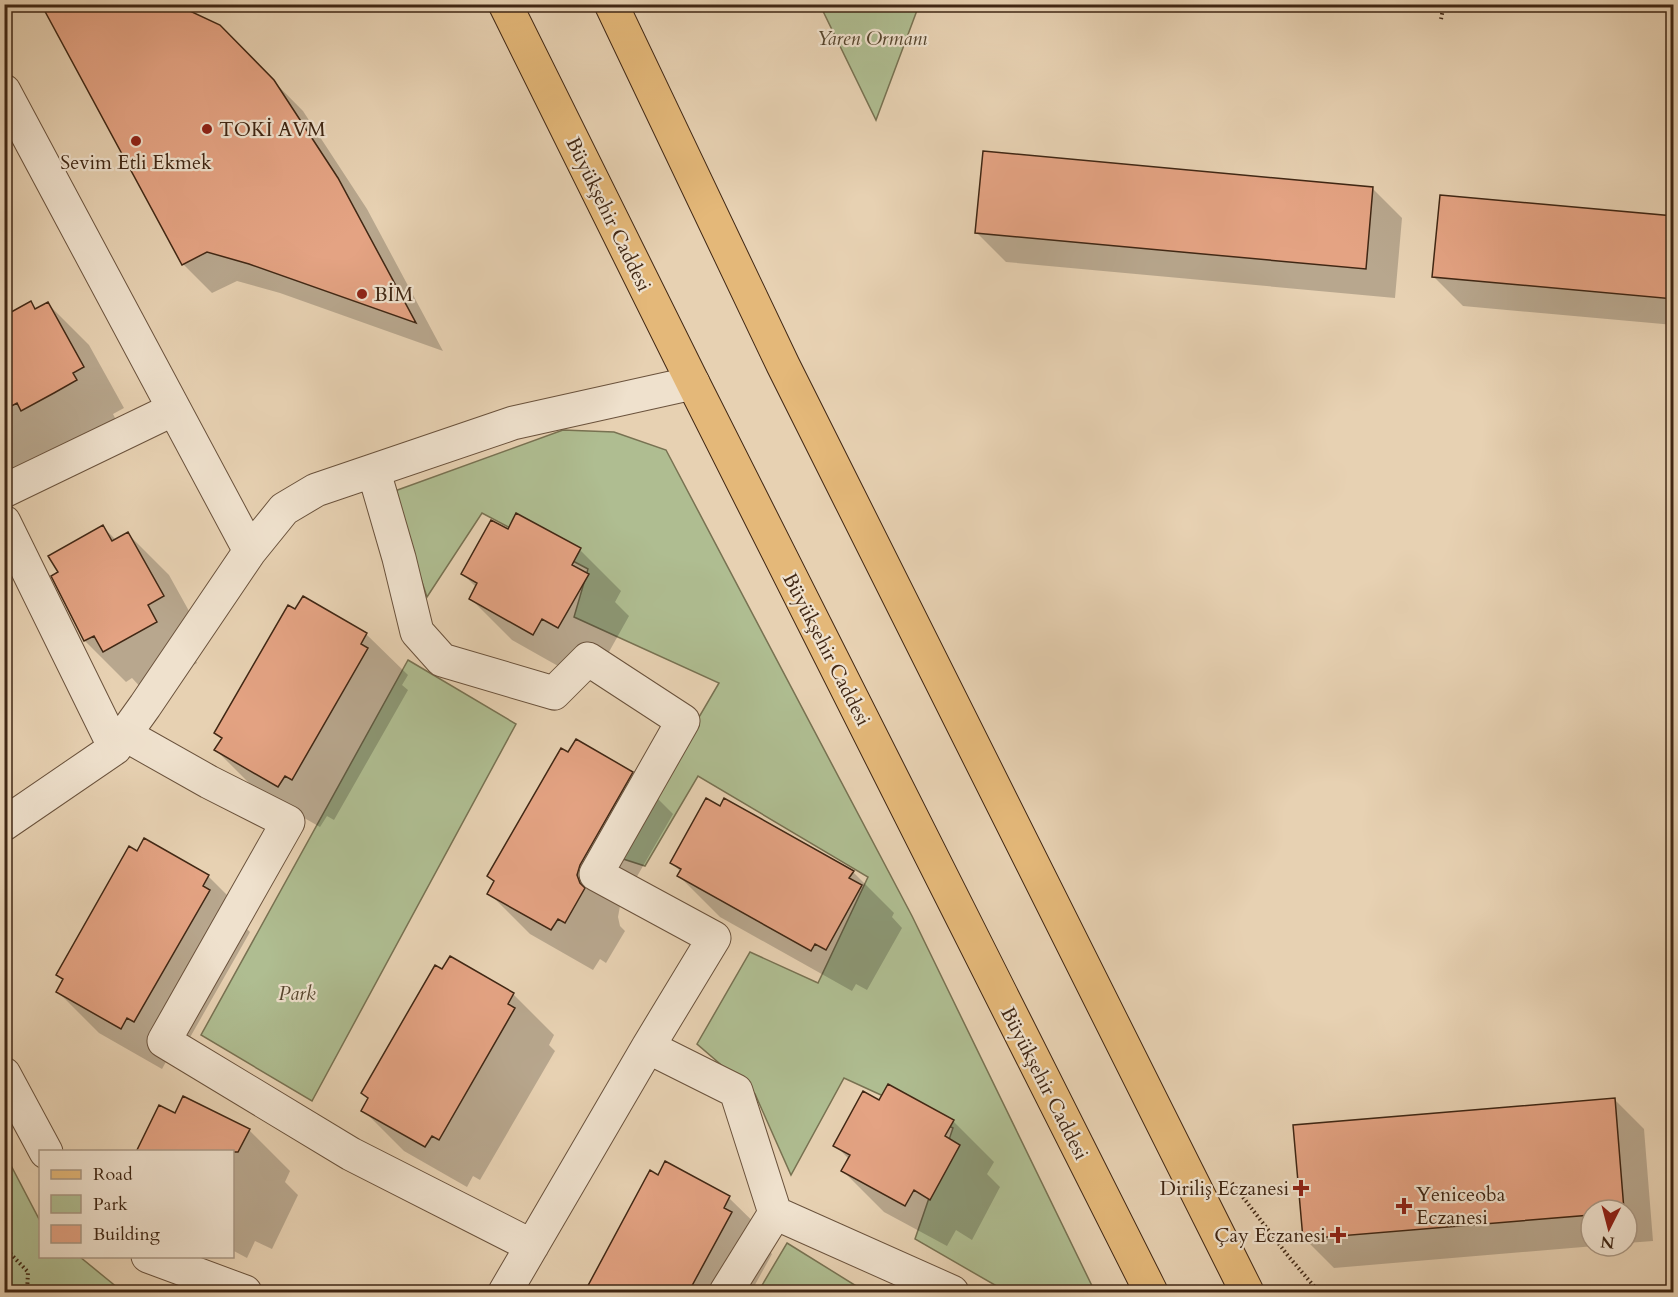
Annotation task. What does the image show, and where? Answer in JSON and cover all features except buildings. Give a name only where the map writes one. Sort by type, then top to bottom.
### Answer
[{"type":"main road","name":"Büyükşehir Caddesi","points":[[505,4],[693,384],[1151,1293]]},
{"type":"main road","points":[[611,4],[783,365],[1240,1280],[1261,1293]]},
{"type":"street","points":[[9,110],[250,551]]},
{"type":"street","points":[[4,824],[119,741],[250,551],[284,509],[316,490],[513,423],[693,384]]},
{"type":"street","points":[[4,491],[174,410]]},
{"type":"street","points":[[374,472],[399,558],[417,632],[442,660],[554,693],[588,659],[683,721],[596,874],[714,938],[505,1293]]},
{"type":"street","points":[[4,522],[119,741],[209,782],[288,822],[164,1041],[351,1154],[532,1246]]},
{"type":"street","points":[[648,1047],[736,1091],[775,1212],[952,1293]]},
{"type":"street","points":[[4,1074],[45,1150]]},
{"type":"street","points":[[726,1293],[775,1212]]},
{"type":"street","points":[[151,1258],[245,1293]]},
{"type":"street","points":[[169,1293],[196,1274]]},
{"type":"path","points":[[1441,19],[1444,4]]},
{"type":"path","points":[[4,1246],[28,1272],[27,1293]]},
{"type":"green space","name":"Yaren Ormanı","points":[[820,5],[919,5],[876,120]]},
{"type":"green space","points":[[563,430],[614,432],[666,450],[912,916],[1095,1292],[1007,1292],[915,1239],[953,1128],[844,1078],[791,1175],[755,1094],[697,1044],[750,952],[818,983],[868,877],[698,776],[645,866],[617,857],[719,683],[574,617],[588,569],[482,513],[427,597],[392,492]]},
{"type":"green space","name":"Park","points":[[408,660],[516,724],[312,1101],[201,1035]]},
{"type":"green space","points":[[5,1154],[39,1219],[39,1258],[81,1258],[118,1288],[110,1292],[5,1292]]},
{"type":"green space","points":[[787,1243],[866,1292],[758,1292]]},
{"type":"place","name":"TOKİ AVM","points":[[207,129]]},
{"type":"place","name":"Sevim Etli Ekmek","points":[[136,141]]},
{"type":"place","name":"BİM","points":[[362,294]]},
{"type":"place","name":"Diriliş Eczanesi","points":[[1301,1188]]},
{"type":"place","name":"Yeniceoba Eczanesi","points":[[1404,1206]]},
{"type":"place","name":"Çay Eczanesi","points":[[1338,1235]]}]
